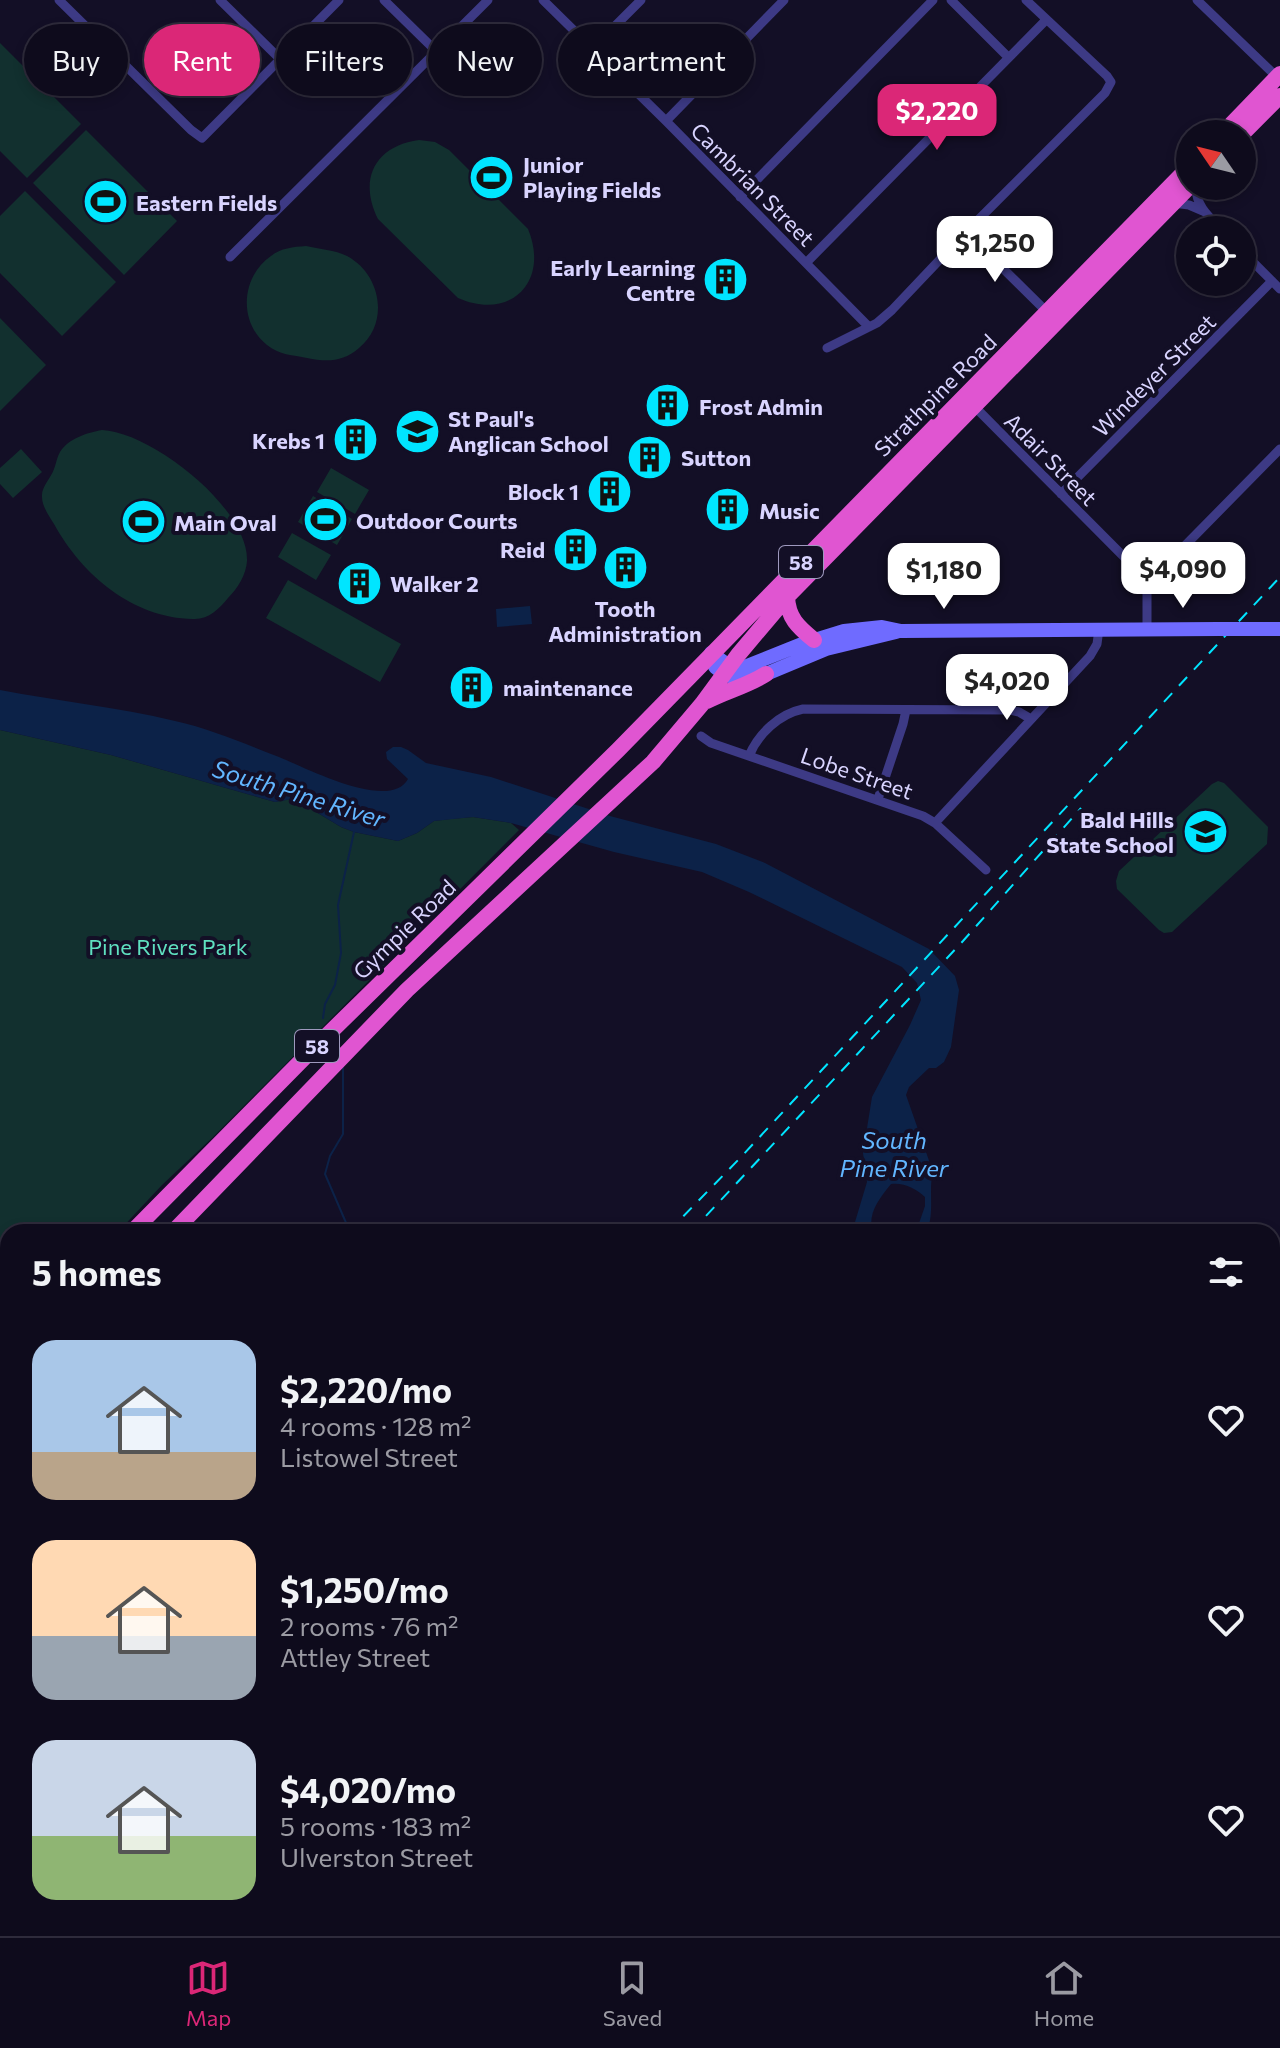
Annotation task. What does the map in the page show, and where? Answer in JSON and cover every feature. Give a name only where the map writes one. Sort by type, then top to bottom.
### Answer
[{"type":"highway","points":[[1236,120],[1279,77]]},
{"type":"highway","points":[[1256,120],[1280,96]]},
{"type":"highway","name":"Strathpine Road","points":[[709,656],[969,401],[1176,181]]},
{"type":"highway","name":"Strathpine Road","points":[[1051,317],[1176,200]]},
{"type":"highway","name":"Strathpine Road","points":[[727,670],[787,597],[969,401]]},
{"type":"highway","points":[[787,597],[792,618],[814,640]]},
{"type":"highway","name":"Gympie Road","points":[[140,1224],[709,656]]},
{"type":"highway","name":"58","points":[[181,1224],[407,990],[664,750],[727,670]]},
{"type":"highway","points":[[702,704],[766,674]]},
{"type":"main road","points":[[727,670],[747,668],[844,631],[868,628],[901,631],[1280,629]]},
{"type":"main road","points":[[709,656],[739,679],[766,674],[826,649],[901,631]]},
{"type":"street","points":[[59,0],[202,138],[276,63]]},
{"type":"street","points":[[220,0],[276,55]]},
{"type":"street","points":[[315,24],[339,0]]},
{"type":"street","points":[[384,0],[428,43]]},
{"type":"street","points":[[464,24],[488,0]]},
{"type":"street","name":"Cambrian Street","points":[[543,0],[567,24]]},
{"type":"street","points":[[617,24],[641,0]]},
{"type":"street","points":[[666,121],[784,0]]},
{"type":"street","points":[[740,197],[933,0]]},
{"type":"street","points":[[951,0],[1008,57]]},
{"type":"street","points":[[827,348],[869,327],[892,310],[1105,93],[1111,82],[1026,0]]},
{"type":"street","points":[[1197,0],[1279,77]]},
{"type":"street","points":[[806,263],[1046,20]]},
{"type":"street","points":[[230,257],[428,61]]},
{"type":"street","name":"Cambrian Street","points":[[640,96],[869,327]]},
{"type":"street","points":[[1198,200],[1208,216]]},
{"type":"street","points":[[1173,203],[1203,211]]},
{"type":"street","points":[[966,232],[1051,317]]},
{"type":"street","points":[[1256,265],[1280,289]]},
{"type":"street","name":"Windeyer Street","points":[[1061,494],[1272,281]]},
{"type":"street","name":"Adair Street","points":[[969,401],[1136,569],[1144,581]]},
{"type":"street","points":[[1147,629],[1148,595],[1144,581],[1161,570],[1280,449]]},
{"type":"street","points":[[935,823],[1093,653],[1099,629]]},
{"type":"street","points":[[878,799],[906,710]]},
{"type":"street","points":[[749,756],[770,727],[796,711],[1010,710],[1031,719]]},
{"type":"street","name":"Lobe Street","points":[[701,736],[711,743],[915,812],[935,823],[986,870]]},
{"type":"green space","points":[[0,43],[24,67],[24,96],[53,96],[81,124],[27,178],[0,151]]},
{"type":"green space","name":"Eastern Fields","points":[[86,130],[177,221],[124,275],[33,183]]},
{"type":"green space","points":[[419,140],[435,142],[449,150],[528,229],[534,265],[521,292],[509,300],[477,304],[458,298],[378,219],[370,191],[374,167],[391,149]]},
{"type":"green space","name":"Eastern Fields","points":[[25,191],[116,282],[62,336],[0,273],[0,216]]},
{"type":"green space","points":[[306,246],[347,256],[368,274],[374,286],[378,313],[369,338],[353,353],[334,360],[291,355],[272,348],[258,335],[248,312],[249,287],[261,265],[279,251]]},
{"type":"green space","points":[[0,318],[46,365],[0,411]]},
{"type":"green space","name":"Main Oval","points":[[102,430],[122,434],[170,458],[194,476],[232,518],[243,540],[246,566],[235,590],[208,616],[198,619],[171,617],[130,602],[94,576],[79,560],[48,514],[42,493],[60,452],[73,440]]},
{"type":"green space","points":[[21,449],[42,472],[13,498],[0,484],[0,468]]},
{"type":"green space","name":"Outdoor Courts","points":[[331,468],[369,490],[355,514],[317,492]]},
{"type":"green space","name":"Outdoor Courts","points":[[313,496],[352,519],[337,545],[298,522]]},
{"type":"green space","name":"Outdoor Courts","points":[[292,533],[331,555],[316,580],[278,557]]},
{"type":"green space","points":[[288,580],[401,644],[380,682],[266,618]]},
{"type":"green space","name":"Pine Rivers Park","points":[[0,730],[111,755],[275,802],[291,799],[341,827],[398,841],[434,821],[450,819],[473,817],[511,823],[519,830],[125,1224],[0,1224]]},
{"type":"green space","points":[[1218,781],[1224,783],[1268,827],[1267,844],[1172,932],[1164,933],[1117,889],[1119,871]]},
{"type":"water","points":[[530,606],[532,624],[497,627],[496,609]]},
{"type":"water","name":"South Pine River","points":[[0,690],[188,724],[347,784],[384,791],[398,788],[408,779],[387,759],[386,752],[393,747],[401,747],[426,763],[491,777],[610,816],[716,844],[765,863],[929,949],[955,976],[959,990],[951,1047],[944,1062],[936,1068],[929,1068],[909,1087],[906,1095],[933,1172],[929,1224],[919,1224],[925,1197],[910,1187],[891,1184],[876,1206],[871,1224],[854,1224],[867,1182],[863,1153],[872,1097],[921,1000],[917,983],[902,967],[702,872],[614,852],[511,823],[473,817],[434,821],[398,841],[341,827],[292,799],[275,802],[111,755],[0,730]]},
{"type":"waterway","points":[[323,1018],[325,1004],[335,985],[341,953],[338,905],[354,832]]},
{"type":"waterway","points":[[343,1068],[343,1134],[330,1156],[325,1174],[347,1224]]},
{"type":"railway","points":[[676,1224],[1280,577]]},
{"type":"railway","points":[[698,1224],[963,941],[1081,808]]},
{"type":"place","name":"Junior Playing Fields","points":[[492,177]]},
{"type":"place","name":"Eastern Fields","points":[[105,202]]},
{"type":"place","name":"Early Learning Centre","points":[[726,280]]},
{"type":"place","name":"Frost Admin","points":[[668,406]]},
{"type":"place","name":"St Paul's Anglican School","points":[[417,431]]},
{"type":"place","name":"Krebs 1","points":[[356,440]]},
{"type":"place","name":"Sutton","points":[[650,457]]},
{"type":"place","name":"Block 1","points":[[610,491]]},
{"type":"place","name":"Music","points":[[728,510]]},
{"type":"place","name":"Outdoor Courts","points":[[325,520]]},
{"type":"place","name":"Main Oval","points":[[143,522]]},
{"type":"place","name":"Reid","points":[[576,549]]},
{"type":"place","name":"Tooth Administration","points":[[625,567]]},
{"type":"place","name":"Walker 2","points":[[359,583]]},
{"type":"place","name":"maintenance","points":[[472,687]]},
{"type":"place","name":"Bald Hills State School","points":[[1205,832]]}]
